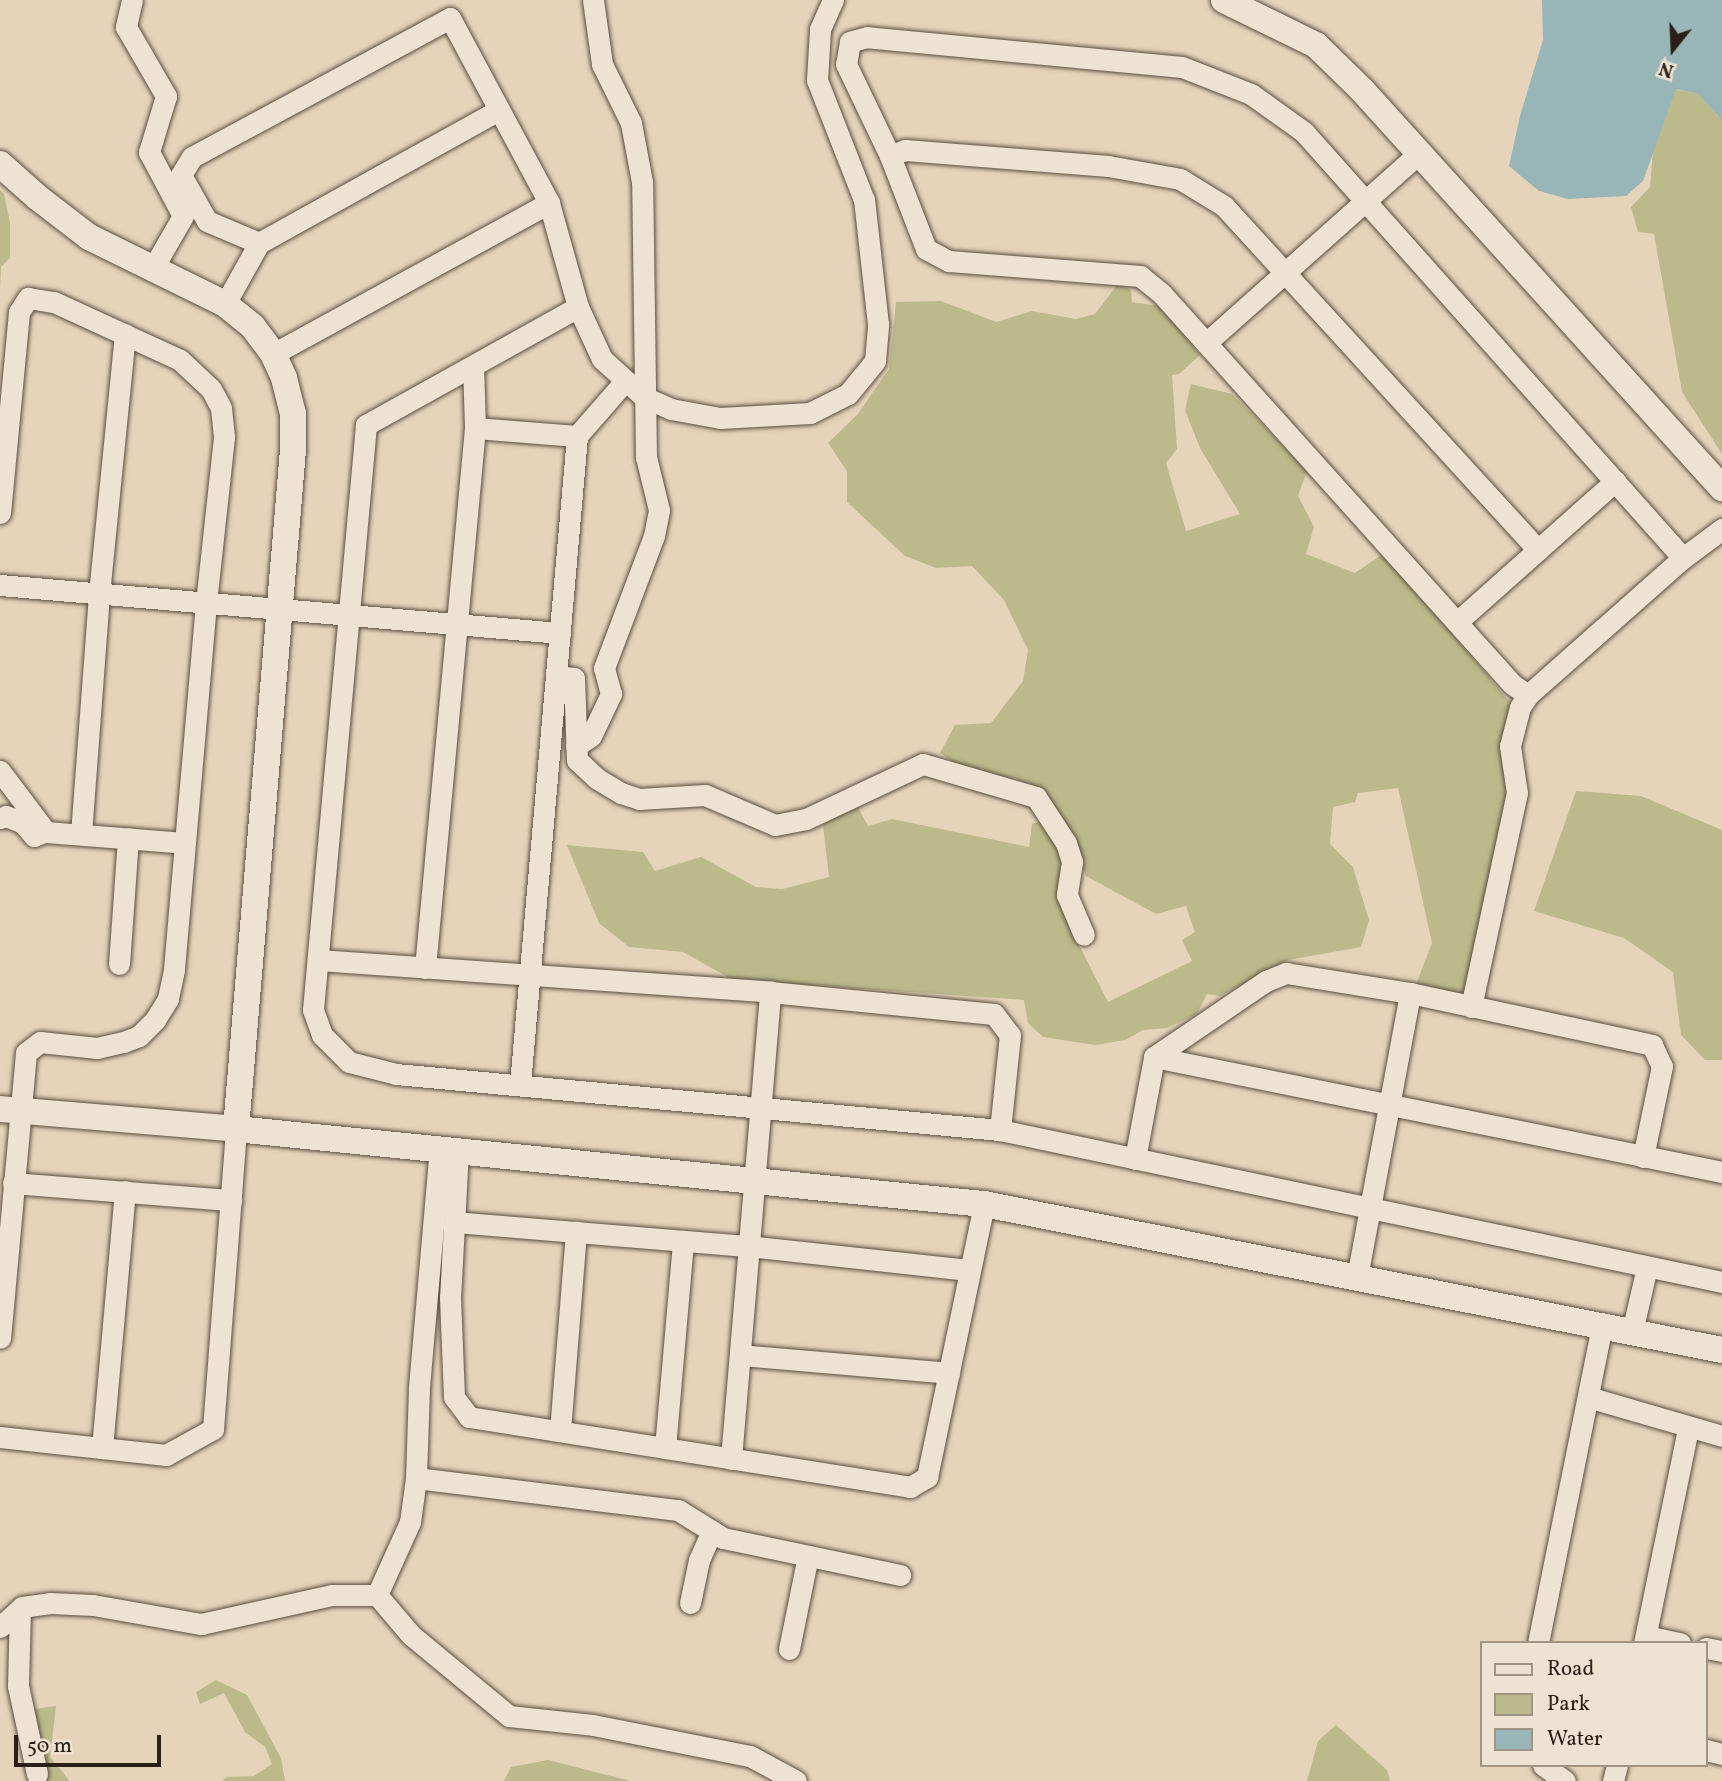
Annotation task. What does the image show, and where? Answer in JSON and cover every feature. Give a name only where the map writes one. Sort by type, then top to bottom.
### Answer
[{"type":"street","points":[[132,0],[125,27],[166,96],[149,152],[183,216],[153,268]]},
{"type":"street","points":[[576,746],[591,736],[611,694],[604,668],[654,536],[659,510],[646,457],[642,182],[631,123],[602,64],[593,0]]},
{"type":"street","points":[[259,243],[206,221],[181,176],[192,157],[450,18],[550,204],[578,307],[602,359],[644,397],[671,409],[720,418],[810,413],[848,394],[875,361],[878,324],[864,200],[817,80],[820,29],[833,0]]},
{"type":"street","points":[[1224,0],[1316,45],[1419,153],[1722,488]]},
{"type":"street","points":[[1528,695],[1512,684],[1206,343],[1161,294],[1140,276],[949,261],[926,249],[890,156],[846,64],[850,42],[867,37],[1182,67],[1251,94],[1293,125],[1366,201],[1683,558]]},
{"type":"street","points":[[225,304],[259,243],[499,110]]},
{"type":"street","points":[[890,156],[905,150],[932,152],[1108,166],[1180,179],[1224,206],[1538,550]]},
{"type":"street","points":[[1206,343],[1419,153]]},
{"type":"street","points":[[0,164],[89,237],[225,304],[253,327],[273,354],[284,378],[293,413],[293,450],[213,1429],[166,1455],[0,1437]]},
{"type":"street","points":[[273,354],[550,204]]},
{"type":"street","points":[[0,513],[19,312],[28,298],[54,302],[180,360],[211,389],[220,408],[224,437],[206,603],[174,970],[168,999],[155,1020],[139,1036],[97,1048],[40,1042],[26,1052],[10,1110],[13,1183],[5,1221],[0,1338]]},
{"type":"street","points":[[578,307],[366,425],[313,1010],[322,1035],[349,1062],[396,1074],[1000,1130],[1722,1282]]},
{"type":"street","points":[[81,834],[99,594],[125,334]]},
{"type":"street","points":[[425,968],[475,428],[473,366]]},
{"type":"street","points":[[520,1084],[578,436],[625,381]]},
{"type":"street","points":[[475,428],[578,436]]},
{"type":"street","points":[[1457,622],[1615,481]]},
{"type":"street","points":[[1471,1007],[1517,793],[1510,746],[1520,707],[1528,695],[1683,558],[1722,529]]},
{"type":"street","points":[[0,585],[457,622],[560,633]]},
{"type":"street","points":[[556,676],[574,678],[577,760],[596,778],[621,793],[639,799],[705,796],[775,825],[806,819],[923,764],[1036,797],[1066,843],[1072,862],[1067,895],[1084,935]]},
{"type":"street","points":[[0,771],[46,831]]},
{"type":"street","points":[[0,818],[6,816],[23,823],[34,836],[46,831],[185,843]]},
{"type":"street","points":[[119,964],[128,838]]},
{"type":"street","points":[[318,960],[770,992],[994,1014],[1010,1035],[1000,1130]]},
{"type":"street","points":[[1135,1159],[1154,1057],[1266,981],[1286,973],[1410,993],[1652,1045],[1662,1066],[1643,1157]]},
{"type":"street","points":[[732,1459],[770,992]]},
{"type":"street","points":[[1357,1278],[1410,993]]},
{"type":"street","points":[[1154,1057],[1722,1172]]},
{"type":"street","points":[[10,1110],[236,1129],[984,1204],[1722,1350]]},
{"type":"street","points":[[449,1150],[454,1222],[450,1297],[454,1397],[469,1416],[909,1487],[927,1477],[984,1204]]},
{"type":"street","points":[[377,1595],[410,1522],[416,1478],[419,1387],[449,1150]]},
{"type":"street","points":[[13,1183],[230,1200]]},
{"type":"street","points":[[102,1448],[125,1192]]},
{"type":"street","points":[[454,1222],[748,1247],[970,1270]]},
{"type":"street","points":[[560,1431],[576,1232]]},
{"type":"street","points":[[665,1448],[683,1241]]},
{"type":"street","points":[[1633,1332],[1647,1267]]},
{"type":"street","points":[[1538,1641],[1602,1326]]},
{"type":"street","points":[[740,1355],[949,1373]]},
{"type":"street","points":[[1588,1397],[1722,1436]]},
{"type":"street","points":[[1662,1641],[1645,1639],[1688,1428]]},
{"type":"street","points":[[416,1478],[678,1510],[723,1538],[900,1576]]},
{"type":"street","points":[[690,1604],[699,1560],[712,1531]]},
{"type":"street","points":[[789,1649],[808,1556]]},
{"type":"street","points":[[0,1627],[20,1609],[50,1603],[93,1605],[201,1624],[332,1595],[377,1595],[411,1635],[509,1716],[593,1725],[750,1756],[796,1781]]},
{"type":"street","points":[[20,1609],[18,1685],[37,1774]]},
{"type":"street","points":[[1546,1767],[1565,1781]]},
{"type":"green space","points":[[1675,89],[1698,94],[1722,120],[1722,454],[1682,392],[1654,234],[1638,232],[1631,207],[1650,187],[1653,151]]},
{"type":"green space","points":[[0,190],[4,194],[10,223],[10,258],[1,267],[0,291]]},
{"type":"green space","points":[[1118,284],[1131,290],[1132,302],[1160,306],[1200,355],[1179,374],[1172,375],[1177,449],[1166,463],[1186,531],[1240,514],[1200,448],[1185,410],[1191,384],[1232,394],[1307,471],[1298,496],[1314,527],[1306,554],[1355,573],[1384,553],[1518,712],[1507,797],[1464,995],[1415,987],[1432,943],[1398,788],[1358,793],[1355,802],[1333,807],[1330,844],[1353,867],[1369,920],[1361,947],[1288,960],[1220,996],[1207,994],[1197,1014],[1167,1028],[1143,1030],[1125,1040],[1095,1045],[1043,1037],[1028,1023],[1024,1000],[733,980],[683,952],[629,947],[599,923],[567,845],[643,852],[655,871],[701,857],[756,887],[782,889],[829,877],[823,825],[856,804],[868,826],[892,819],[1029,847],[1032,824],[1046,820],[1064,850],[1068,909],[1079,945],[1108,1002],[1192,961],[1182,940],[1195,932],[1186,906],[1156,914],[1086,876],[1048,797],[1015,778],[992,783],[940,753],[955,725],[991,723],[1023,681],[1028,650],[1004,600],[972,566],[936,568],[905,556],[847,502],[847,471],[828,443],[857,415],[889,369],[896,302],[941,301],[996,322],[1032,311],[1076,319],[1095,314]]},
{"type":"green space","points":[[1576,791],[1641,796],[1722,830],[1722,1060],[1705,1060],[1681,1035],[1673,972],[1624,938],[1534,911]]},
{"type":"green space","points":[[216,1680],[247,1695],[281,1758],[285,1781],[222,1781],[227,1777],[254,1776],[272,1764],[265,1747],[245,1732],[224,1693],[200,1704],[196,1692]]},
{"type":"green space","points":[[56,1706],[50,1757],[70,1781],[42,1781],[28,1710]]},
{"type":"green space","points":[[1336,1725],[1387,1770],[1390,1781],[1307,1781],[1318,1741]]},
{"type":"green space","points":[[548,1760],[631,1781],[504,1781],[511,1767]]},
{"type":"water","points":[[1542,0],[1722,0],[1722,120],[1698,94],[1676,89],[1643,181],[1626,196],[1568,199],[1539,191],[1509,166],[1520,116],[1543,40]]}]
